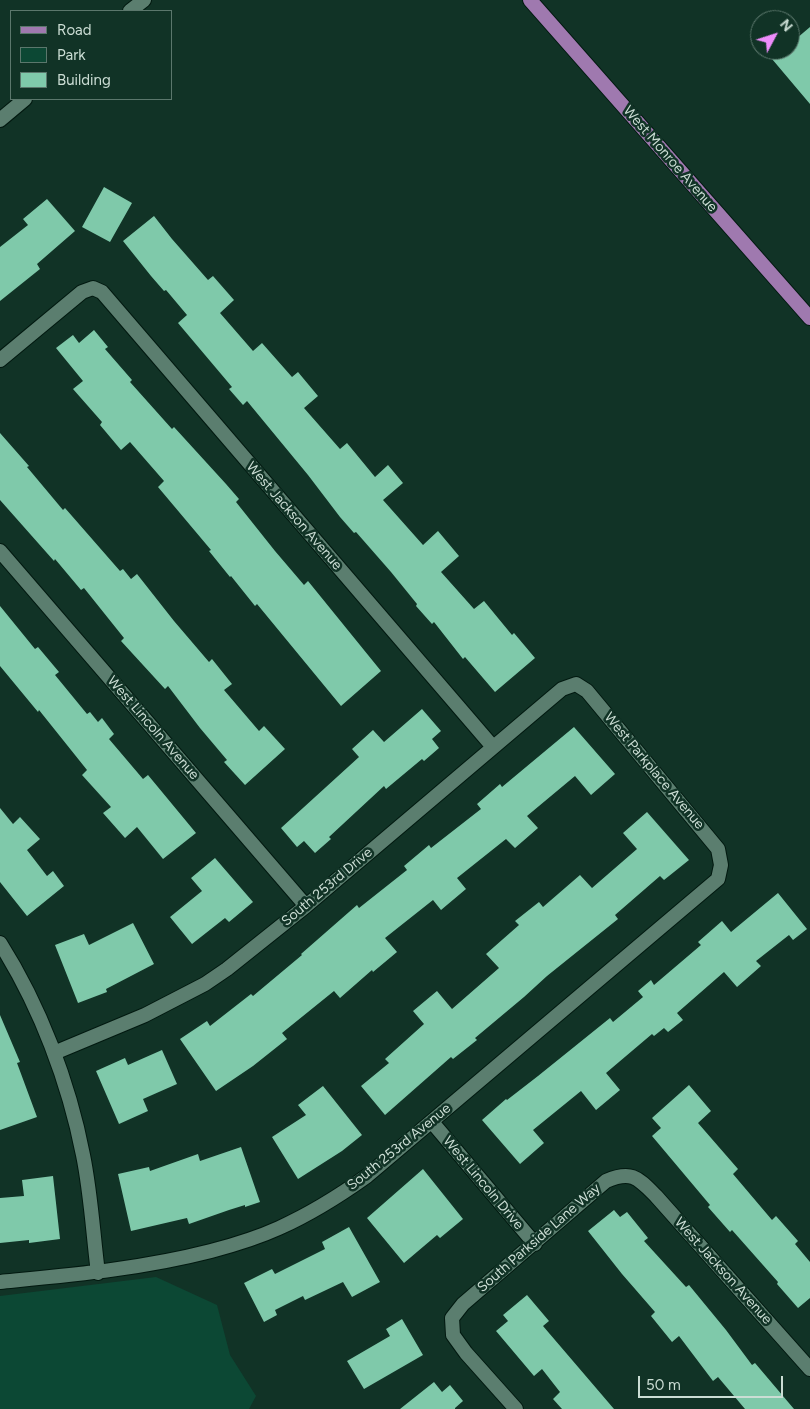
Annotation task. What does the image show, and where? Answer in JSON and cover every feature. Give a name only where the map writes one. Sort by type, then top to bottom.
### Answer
[{"type":"main road","name":"West Monroe Avenue","points":[[530,0],[810,318]]},
{"type":"street","points":[[131,10],[144,0]]},
{"type":"street","points":[[0,120],[24,100]]},
{"type":"street","name":"West Jackson Avenue","points":[[0,360],[82,292],[93,288],[102,292],[493,747]]},
{"type":"street","name":"West Lincoln Avenue","points":[[0,551],[306,906]]},
{"type":"street","name":"South 253rd Drive","points":[[54,1053],[145,1015],[205,984],[227,969],[306,906],[562,689],[576,684]]},
{"type":"street","name":"West Parkplace Avenue","points":[[576,684],[587,691],[718,849],[721,864]]},
{"type":"street","name":"South 253rd Avenue","points":[[0,1282],[98,1273],[138,1267],[197,1254],[236,1244],[279,1228],[324,1205],[367,1176],[718,879],[721,864]]},
{"type":"street","points":[[0,943],[26,991],[54,1053],[76,1121],[83,1157],[98,1273]]},
{"type":"street","name":"West Lincoln Drive","points":[[432,1122],[534,1244]]},
{"type":"street","name":"South Parkside Lane Way","points":[[516,1409],[466,1354],[453,1335],[452,1318],[463,1304],[606,1180],[620,1174],[634,1176]]},
{"type":"street","name":"West Jackson Avenue","points":[[634,1176],[656,1196],[810,1369]]},
{"type":"green space","points":[[156,1277],[217,1305],[230,1355],[256,1396],[249,1409],[0,1409],[0,1296]]},
{"type":"building","points":[[810,27],[810,104],[773,60],[800,60],[800,36]]},
{"type":"building","points":[[104,187],[132,203],[110,242],[82,227]]},
{"type":"building","points":[[47,199],[75,231],[37,264],[40,269],[0,301],[0,247],[28,225],[23,219]]},
{"type":"building","points":[[154,216],[208,280],[213,276],[234,300],[220,313],[253,351],[262,343],[292,377],[298,372],[318,396],[304,408],[340,449],[347,443],[375,477],[388,465],[403,483],[383,500],[423,545],[438,531],[459,556],[441,572],[474,609],[484,601],[512,635],[514,633],[535,658],[495,692],[465,657],[463,659],[434,622],[432,624],[416,606],[417,604],[391,572],[356,532],[354,533],[340,517],[247,401],[243,405],[229,389],[232,387],[178,323],[187,315],[166,290],[164,291],[151,276],[123,241]]},
{"type":"building","points":[[94,330],[108,347],[105,349],[132,380],[130,382],[172,429],[174,427],[226,484],[239,499],[236,502],[275,551],[304,585],[308,581],[381,671],[341,706],[257,604],[255,606],[230,577],[209,551],[211,550],[158,487],[164,481],[130,442],[121,450],[100,425],[102,422],[73,389],[83,381],[56,348],[73,335],[79,343]]},
{"type":"building","points":[[0,433],[29,466],[27,467],[63,510],[65,508],[120,571],[123,569],[131,579],[137,574],[209,662],[212,659],[232,684],[224,690],[259,731],[264,726],[285,749],[245,785],[224,762],[227,760],[168,686],[165,689],[121,641],[124,638],[84,588],[81,590],[0,500]]},
{"type":"building","points":[[0,606],[35,649],[38,647],[59,672],[55,675],[87,714],[90,712],[98,722],[102,718],[114,734],[109,739],[143,779],[148,775],[196,833],[163,859],[137,827],[125,838],[103,813],[111,807],[82,775],[87,770],[39,710],[38,712],[0,666]]},
{"type":"building","points":[[422,709],[441,731],[432,739],[439,748],[424,761],[422,759],[386,789],[384,786],[329,837],[331,839],[315,853],[304,841],[297,847],[281,828],[359,757],[352,749],[373,730],[384,742]]},
{"type":"building","points":[[574,727],[615,774],[591,795],[575,776],[527,816],[538,828],[515,848],[506,839],[457,878],[466,889],[441,910],[433,900],[385,938],[397,952],[373,972],[372,970],[340,998],[334,991],[282,1033],[287,1039],[253,1066],[216,1091],[180,1039],[207,1021],[210,1026],[251,994],[253,996],[357,905],[359,908],[407,870],[404,866],[429,845],[431,848],[481,809],[477,804],[500,784],[502,787]]},
{"type":"building","points":[[0,808],[13,824],[20,817],[40,839],[27,850],[47,876],[53,871],[64,886],[27,916],[0,882]]},
{"type":"building","points":[[647,812],[689,860],[664,880],[660,876],[615,915],[618,919],[547,976],[475,1038],[477,1040],[453,1059],[451,1057],[385,1115],[361,1086],[389,1063],[385,1059],[424,1024],[413,1011],[437,991],[452,1009],[499,968],[486,954],[519,925],[515,921],[539,902],[543,907],[580,875],[592,888],[637,849],[623,833]]},
{"type":"building","points":[[215,858],[253,902],[229,922],[225,918],[192,944],[170,917],[202,891],[191,878]]},
{"type":"building","points":[[778,893],[807,929],[793,940],[789,935],[756,961],[761,966],[737,987],[724,972],[677,1013],[683,1020],[668,1032],[664,1028],[654,1036],[652,1034],[606,1073],[620,1090],[596,1110],[581,1091],[533,1130],[544,1143],[520,1164],[482,1120],[610,1018],[613,1022],[643,997],[638,991],[651,980],[654,985],[701,945],[698,942],[722,921],[731,932]]},
{"type":"building","points":[[133,923],[154,964],[106,989],[107,992],[78,1003],[55,945],[84,934],[89,945]]},
{"type":"building","points":[[0,1015],[20,1062],[17,1063],[37,1117],[0,1130]]},
{"type":"building","points":[[162,1050],[177,1084],[143,1099],[148,1111],[119,1124],[96,1071],[125,1058],[128,1065]]},
{"type":"building","points":[[689,1085],[711,1111],[698,1123],[738,1169],[733,1174],[772,1220],[776,1216],[798,1241],[795,1244],[810,1262],[810,1298],[798,1308],[777,1284],[778,1282],[732,1230],[730,1232],[708,1207],[710,1205],[652,1136],[661,1128],[652,1118]]},
{"type":"building","points":[[323,1086],[362,1135],[342,1151],[298,1179],[272,1137],[306,1115],[298,1105]]},
{"type":"building","points":[[241,1147],[260,1202],[245,1207],[245,1205],[189,1224],[187,1218],[131,1231],[118,1174],[149,1167],[150,1171],[198,1154],[200,1161]]},
{"type":"building","points":[[423,1169],[463,1219],[440,1238],[437,1235],[404,1263],[367,1218]]},
{"type":"building","points":[[53,1176],[60,1239],[29,1243],[29,1240],[0,1243],[0,1198],[24,1196],[22,1180]]},
{"type":"building","points":[[614,1210],[620,1217],[627,1212],[648,1238],[644,1241],[686,1287],[689,1285],[752,1365],[755,1363],[794,1409],[745,1409],[718,1377],[713,1381],[679,1336],[672,1342],[651,1316],[655,1312],[588,1231]]},
{"type":"building","points":[[349,1227],[380,1282],[352,1297],[343,1282],[305,1300],[303,1296],[275,1310],[277,1315],[264,1322],[244,1283],[272,1269],[275,1274],[325,1249],[322,1242]]},
{"type":"building","points":[[527,1295],[549,1321],[543,1326],[614,1409],[562,1409],[553,1399],[560,1392],[542,1369],[534,1376],[496,1331],[508,1321],[503,1315]]},
{"type":"building","points":[[402,1319],[423,1355],[364,1389],[347,1361],[390,1336],[386,1329]]},
{"type":"building","points":[[434,1382],[442,1392],[450,1385],[463,1401],[455,1409],[400,1409]]}]
